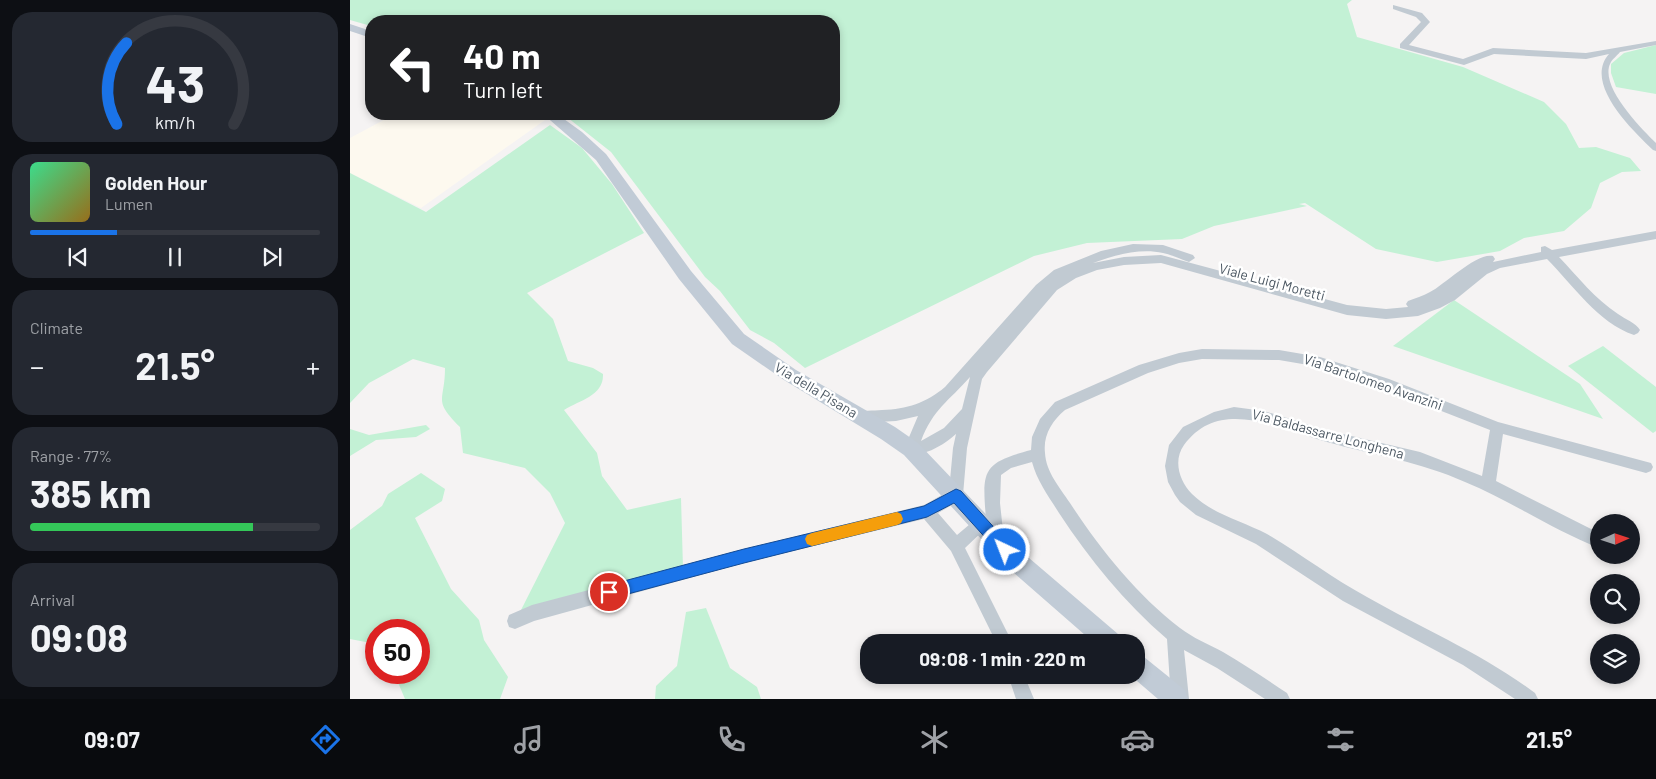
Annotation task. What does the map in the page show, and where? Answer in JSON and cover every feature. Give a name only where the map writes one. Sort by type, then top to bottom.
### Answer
[{"type":"main road","points":[[350,27],[365,33]]},
{"type":"main road","name":"Via della Pisana","points":[[557,120],[601,157],[686,275],[718,317],[738,339],[790,375],[912,449],[996,540],[1036,580],[1100,634]]},
{"type":"main road","points":[[1145,673],[1176,699]]},
{"type":"street","points":[[1396,7],[1419,15],[1426,21],[1403,46],[1464,62],[1494,51],[1580,56],[1656,43]]},
{"type":"street","points":[[1618,51],[1606,64],[1605,74],[1609,85],[1626,116],[1656,148]]},
{"type":"street","name":"Viale Luigi Moretti","points":[[956,495],[958,460],[968,409],[974,385],[980,371],[1045,296],[1065,278],[1098,267],[1138,259],[1168,260],[1347,310],[1391,314],[1418,311],[1441,303],[1484,271],[1494,266],[1546,251],[1656,227]]},
{"type":"street","name":"Viale Luigi Moretti","points":[[912,449],[922,421],[934,404],[950,390],[1040,288],[1054,275],[1116,250],[1145,248],[1166,250],[1206,265],[1322,296],[1361,305],[1386,307],[1411,304],[1433,297],[1476,266],[1488,260],[1656,235]]},
{"type":"street","points":[[1098,267],[1102,259],[1112,255],[1166,250]]},
{"type":"street","points":[[1546,251],[1607,312],[1621,324],[1634,330]]},
{"type":"street","name":"Via Bartolomeo Avanzini","points":[[1038,454],[1044,425],[1049,416],[1063,404],[1154,365],[1202,354],[1271,354],[1314,360],[1384,383],[1497,427],[1646,467]]},
{"type":"street","name":"Viale Luigi Moretti","points":[[859,416],[899,415],[920,410],[934,404]]},
{"type":"street","name":"Viale Luigi Moretti","points":[[912,449],[926,446],[942,437],[954,428],[968,409]]},
{"type":"street","name":"Via Baldassarre Longhena","points":[[1529,699],[1493,674],[1347,595],[1263,540],[1196,507],[1177,486],[1172,473],[1172,460],[1176,444],[1188,430],[1217,415],[1240,411],[1258,415],[1317,434],[1430,462],[1488,485],[1590,536]]},
{"type":"street","points":[[1488,485],[1497,427]]},
{"type":"street","points":[[996,540],[992,489],[994,473],[1000,468],[1038,454],[1041,467],[1052,488],[1112,575],[1145,609],[1175,635],[1223,662],[1281,699]]},
{"type":"street","points":[[515,621],[532,613],[744,556],[927,511],[956,495]]},
{"type":"street","points":[[927,511],[956,546],[1000,634]]},
{"type":"street","points":[[956,546],[981,524]]},
{"type":"street","points":[[1175,635],[1180,699]]},
{"type":"street","points":[[1019,684],[1024,699]]},
{"type":"shaded area","points":[[384,120],[545,120],[421,208],[350,173],[350,138]]},
{"type":"green space","points":[[350,0],[1352,0],[1347,4],[1357,37],[1463,67],[1544,102],[1566,124],[1579,148],[1596,147],[1630,158],[1641,171],[1622,172],[1600,183],[1591,208],[1564,231],[1524,238],[1500,251],[1437,262],[1376,249],[1305,203],[1299,204],[1307,206],[1214,226],[1182,239],[1087,243],[1034,256],[805,368],[774,343],[750,330],[720,291],[705,277],[611,152],[571,120],[840,120],[840,15],[365,15],[365,24],[350,20]]},
{"type":"green space","points":[[1656,45],[1656,94],[1616,87],[1611,73],[1611,64],[1624,53]]},
{"type":"green space","points":[[550,125],[582,148],[612,184],[644,233],[527,293],[553,319],[568,361],[593,368],[603,374],[600,388],[590,397],[564,410],[597,453],[602,476],[627,510],[681,498],[683,568],[520,612],[565,523],[550,493],[525,468],[463,453],[460,427],[451,418],[443,405],[445,368],[413,359],[369,383],[350,403],[350,173],[426,212]]},
{"type":"green space","points":[[1454,300],[1580,384],[1603,419],[1393,346]]},
{"type":"green space","points":[[1603,346],[1656,387],[1656,431],[1653,433],[1568,366]]},
{"type":"green space","points":[[426,425],[430,429],[416,437],[376,440],[350,456],[350,429],[369,435]]},
{"type":"green space","points":[[421,473],[445,489],[442,501],[415,518],[451,589],[479,620],[484,640],[508,677],[500,699],[405,699],[399,684],[430,684],[430,619],[365,619],[365,642],[350,639],[350,530],[382,506],[388,494]]},
{"type":"green space","points":[[706,608],[730,668],[757,687],[761,699],[655,699],[656,686],[677,666],[686,612]]},
{"type":"slow traffic","points":[[812,539],[897,519]]},
{"type":"route","points":[[609,592],[744,556],[927,511],[956,495],[1005,550]]}]
